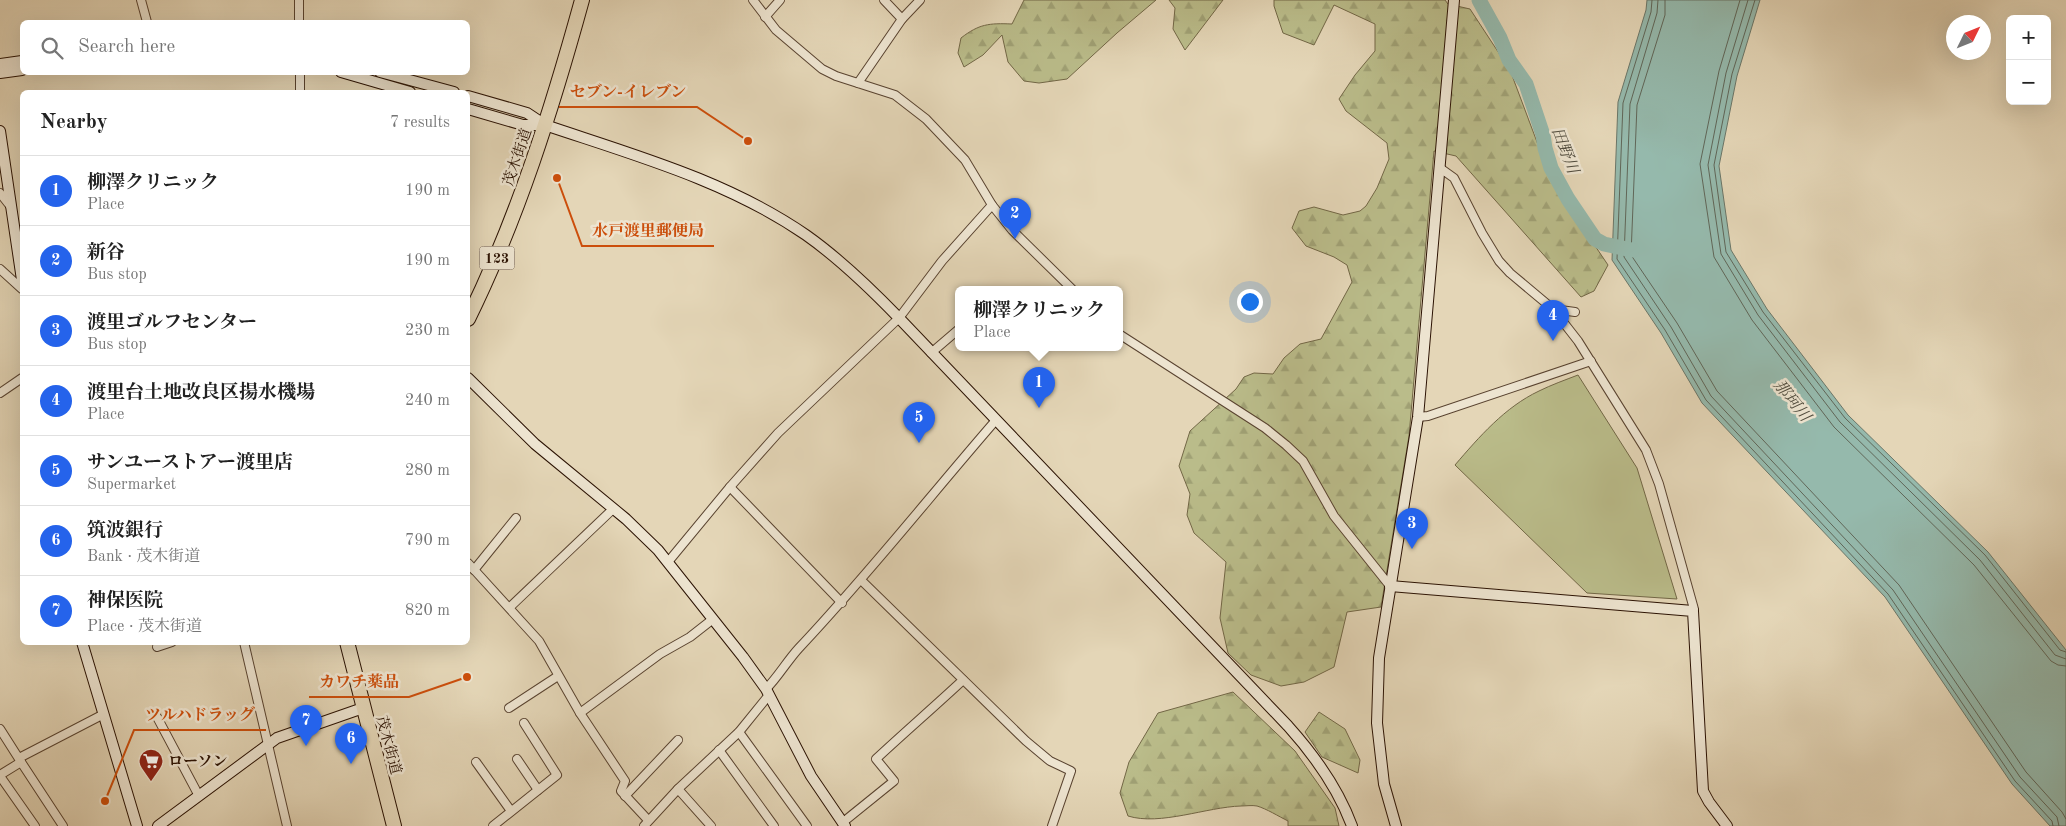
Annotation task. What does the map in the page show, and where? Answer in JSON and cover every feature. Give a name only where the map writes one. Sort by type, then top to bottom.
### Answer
[{"type":"highway","name":"茂木街道","points":[[470,315],[494,266],[521,195],[545,125],[582,0]]},
{"type":"highway","name":"茂木街道","points":[[348,645],[394,826]]},
{"type":"street","points":[[141,0],[146,20]]},
{"type":"street","points":[[299,0],[299,20]]},
{"type":"street","points":[[753,0],[776,30],[822,69],[836,76],[895,95],[926,120],[965,160],[992,206],[1012,230],[1069,286]]},
{"type":"street","points":[[765,17],[780,0]]},
{"type":"street","points":[[884,0],[902,19]]},
{"type":"street","points":[[858,83],[902,19],[920,0]]},
{"type":"street","points":[[1396,826],[1384,784],[1377,723],[1379,658],[1418,417],[1454,0]]},
{"type":"street","points":[[0,64],[20,61]]},
{"type":"street","points":[[0,73],[20,70]]},
{"type":"street","points":[[300,75],[300,90]]},
{"type":"street","points":[[351,75],[403,90]]},
{"type":"street","points":[[391,75],[447,90]]},
{"type":"street","points":[[470,97],[527,113],[545,125],[695,177],[765,210],[826,250],[870,288],[1288,726],[1316,758],[1340,800],[1352,826]]},
{"type":"street","points":[[470,110],[523,125],[545,125]]},
{"type":"street","points":[[0,131],[20,267]]},
{"type":"street","points":[[1440,168],[1454,178],[1482,234],[1499,261],[1510,273],[1553,309],[1578,340],[1646,450],[1659,484],[1694,609],[1702,791],[1727,826]]},
{"type":"street","points":[[0,193],[11,207]]},
{"type":"street","points":[[668,562],[778,433],[899,318],[942,261],[992,206]]},
{"type":"street","points":[[0,269],[20,287]]},
{"type":"street","points":[[1553,309],[1575,312]]},
{"type":"street","points":[[931,353],[955,332]]},
{"type":"street","points":[[1123,337],[1265,428],[1286,444],[1303,461],[1334,516],[1390,586],[1693,611]]},
{"type":"street","points":[[1418,417],[1428,416],[1591,361]]},
{"type":"street","points":[[0,392],[20,379]]},
{"type":"street","points":[[470,380],[535,444],[647,537],[743,657],[767,692],[811,776],[844,824],[894,781],[876,759],[962,680]]},
{"type":"street","points":[[470,565],[539,641],[580,713],[625,781],[621,791],[646,823],[678,789],[740,732],[794,654],[842,603],[996,420]]},
{"type":"street","points":[[730,487],[842,603]]},
{"type":"street","points":[[510,607],[613,509]]},
{"type":"street","points":[[474,570],[516,518]]},
{"type":"street","points":[[861,580],[962,680],[1050,761],[1071,771],[1052,826]]},
{"type":"street","points":[[580,713],[660,654],[690,636],[713,619]]},
{"type":"street","points":[[83,645],[102,715],[137,826]]},
{"type":"street","points":[[157,647],[163,645]]},
{"type":"street","points":[[245,645],[287,826]]},
{"type":"street","points":[[509,708],[558,676]]},
{"type":"street","points":[[158,826],[268,744],[296,730],[363,708]]},
{"type":"street","points":[[35,826],[0,776],[20,760],[102,715]]},
{"type":"street","points":[[157,717],[199,796]]},
{"type":"street","points":[[493,826],[557,775],[524,723]]},
{"type":"street","points":[[740,732],[807,826]]},
{"type":"street","points":[[1,734],[63,826]]},
{"type":"street","points":[[625,796],[678,740]]},
{"type":"street","points":[[719,750],[774,826]]},
{"type":"street","points":[[517,760],[538,790]]},
{"type":"street","points":[[476,762],[511,811]]},
{"type":"street","points":[[678,789],[711,826]]},
{"type":"green space","points":[[1024,0],[1156,0],[1067,79],[1039,83],[1024,81],[1008,62],[1002,35],[983,55],[964,67],[958,53],[961,38],[985,25],[1012,24]]},
{"type":"green space","points":[[1169,0],[1223,0],[1185,50],[1173,29],[1175,8]]},
{"type":"green space","points":[[1274,0],[1445,0],[1448,4],[1470,9],[1510,70],[1552,182],[1608,265],[1594,291],[1581,297],[1456,156],[1434,151],[1409,436],[1381,607],[1347,612],[1334,667],[1304,682],[1281,686],[1251,675],[1228,653],[1220,618],[1226,562],[1194,533],[1187,515],[1190,494],[1179,466],[1190,431],[1236,389],[1244,377],[1254,373],[1273,374],[1284,358],[1300,344],[1321,339],[1352,282],[1347,265],[1334,257],[1306,246],[1292,228],[1299,211],[1314,207],[1343,215],[1360,211],[1366,206],[1377,188],[1389,159],[1387,143],[1346,111],[1339,99],[1355,75],[1375,51],[1375,24],[1334,5],[1314,45],[1283,33],[1274,6]]},
{"type":"green space","points":[[1578,375],[1637,468],[1677,599],[1587,593],[1455,465],[1483,434],[1515,405],[1539,391]]},
{"type":"green space","points":[[1233,692],[1295,751],[1335,808],[1339,826],[1288,826],[1288,821],[1257,806],[1228,807],[1154,819],[1128,816],[1120,793],[1129,762],[1158,713]]},
{"type":"green space","points":[[1319,712],[1345,729],[1360,760],[1358,773],[1322,757],[1305,732]]},
{"type":"water","name":"那珂川","points":[[1647,0],[1760,0],[1737,76],[1719,166],[1731,250],[1767,309],[1848,415],[1988,552],[2066,650],[2066,826],[2050,826],[2012,784],[1885,597],[1702,403],[1661,333],[1612,260],[1618,102],[1646,10]]},
{"type":"waterway","name":"田野川","points":[[1479,0],[1500,38],[1509,60],[1526,84],[1543,135],[1551,168],[1568,199],[1595,239],[1604,244],[1632,250]]},
{"type":"place","name":"セブン-イレブン","points":[[748,141]]},
{"type":"place","name":"水戸渡里郵便局","points":[[557,178]]},
{"type":"place","name":"新谷","points":[[1015,239]]},
{"type":"place","name":"渡里台土地改良区揚水機場","points":[[1553,341]]},
{"type":"place","name":"柳澤クリニック","points":[[1039,408]]},
{"type":"place","name":"サンユーストアー渡里店","points":[[919,443]]},
{"type":"place","name":"渡里ゴルフセンター","points":[[1412,549]]},
{"type":"place","name":"カワチ薬品","points":[[467,677]]},
{"type":"place","name":"神保医院","points":[[306,746]]},
{"type":"place","name":"筑波銀行","points":[[351,764]]},
{"type":"place","name":"ローソン","points":[[151,782]]},
{"type":"place","name":"ツルハドラッグ","points":[[105,801]]}]
